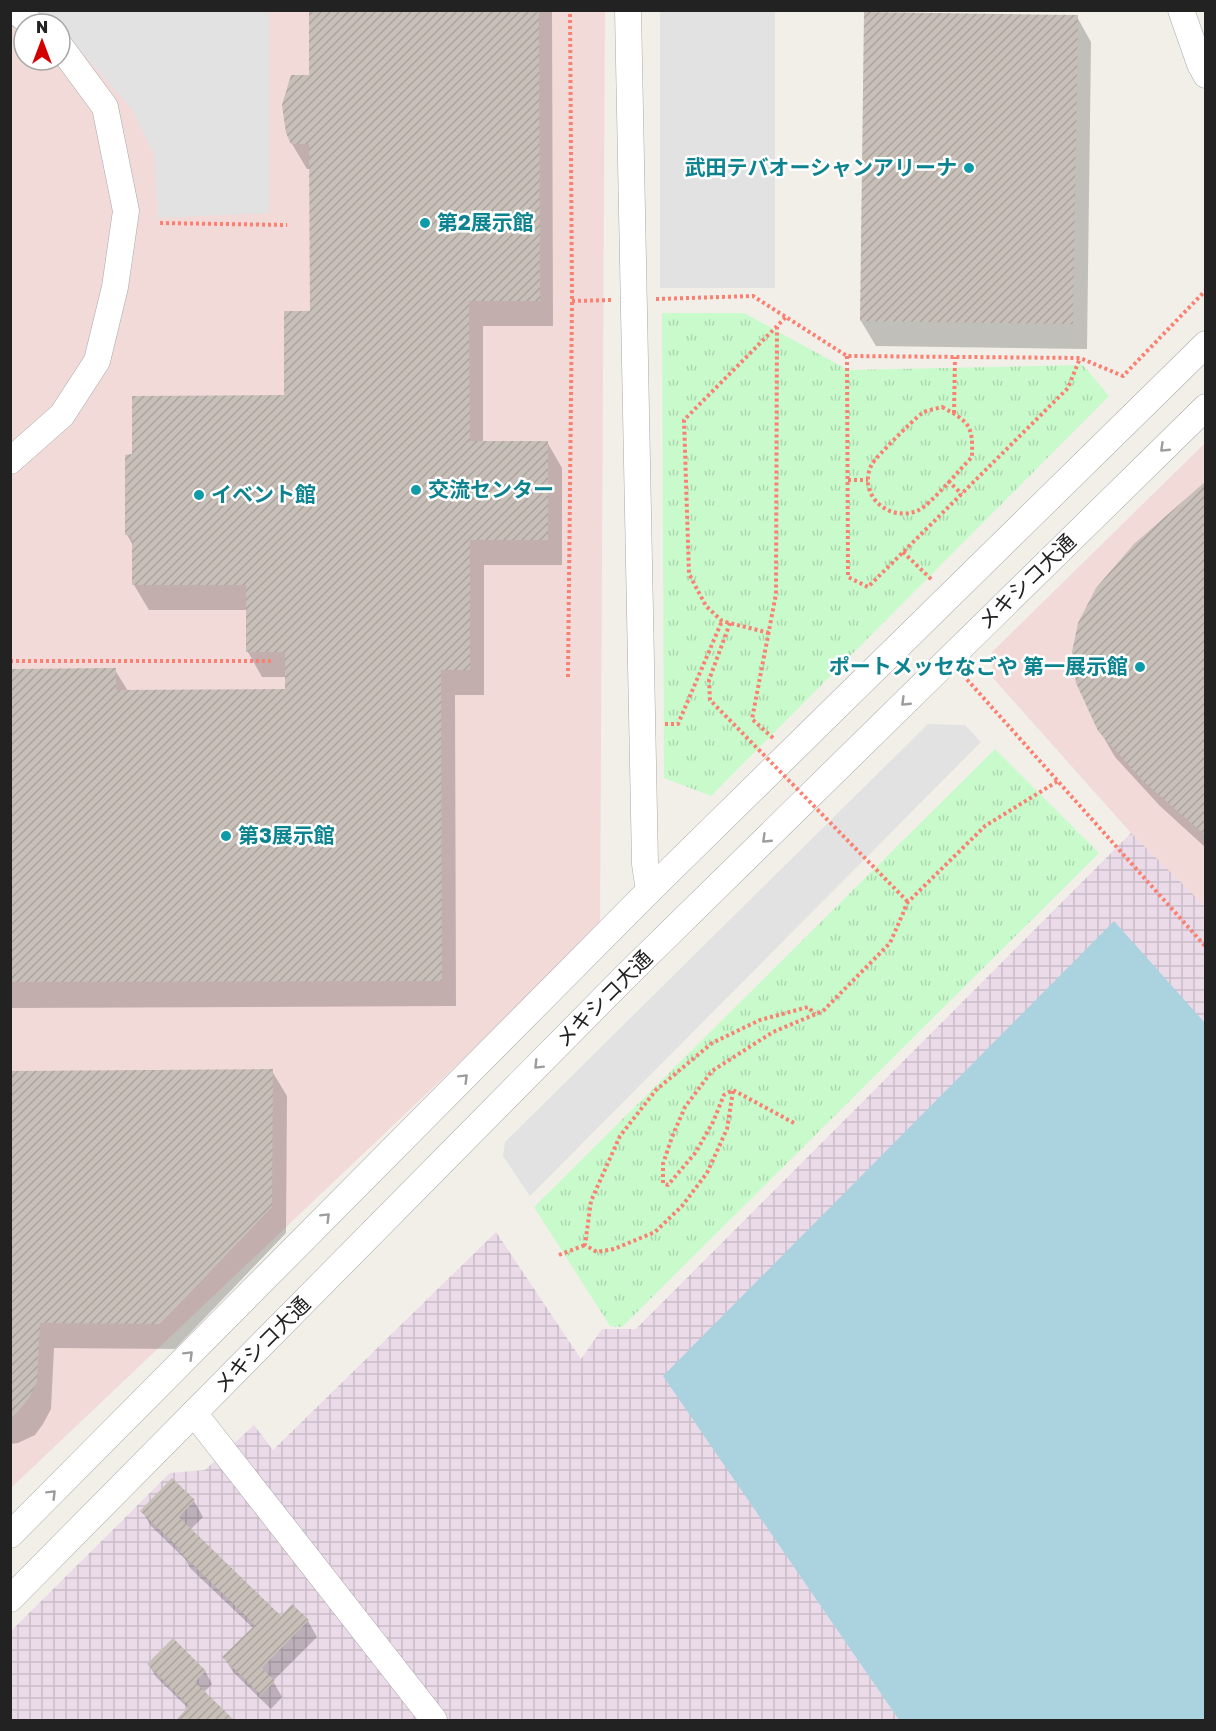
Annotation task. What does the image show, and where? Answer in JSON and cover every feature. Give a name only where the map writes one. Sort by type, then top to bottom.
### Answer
[{"type":"street","points":[[628,10],[645,864],[649,891]]},
{"type":"street","points":[[1180,10],[1206,75]]},
{"type":"street","points":[[10,462],[62,415],[97,361],[115,287],[126,211],[105,108],[72,63]]},
{"type":"street","name":"メキシコ大通","points":[[10,1535],[649,891],[1206,344]]},
{"type":"street","name":"メキシコ大通","points":[[10,1599],[626,976],[1206,407]]},
{"type":"street","points":[[194,1413],[434,1720]]},
{"type":"path","points":[[568,678],[572,301],[570,10]]},
{"type":"path","points":[[160,223],[287,225]]},
{"type":"path","points":[[572,301],[753,296],[847,356],[1080,358],[1123,376],[1206,290]]},
{"type":"path","points":[[769,633],[722,621],[706,606],[688,574],[684,420],[786,317]]},
{"type":"path","points":[[775,740],[752,719],[776,594],[777,327]]},
{"type":"path","points":[[847,356],[848,577],[868,587],[1068,388],[1080,358]]},
{"type":"path","points":[[954,414],[956,357]]},
{"type":"path","points":[[942,407],[954,414],[970,427],[972,457],[921,509],[901,515],[886,510],[872,497],[868,480],[873,464],[922,412],[942,407]]},
{"type":"path","points":[[848,480],[868,480]]},
{"type":"path","points":[[948,481],[962,494]]},
{"type":"path","points":[[903,552],[935,583]]},
{"type":"path","points":[[658,724],[678,724],[722,621]]},
{"type":"path","points":[[730,623],[709,680],[710,700],[908,902]]},
{"type":"path","points":[[949,659],[1206,947]]},
{"type":"path","points":[[10,661],[271,661]]},
{"type":"path","points":[[733,1090],[724,1095],[713,1122],[696,1152],[668,1185],[663,1183],[663,1164],[685,1107],[712,1071],[773,1032],[824,1011],[890,943],[908,902],[985,826],[1058,781]]},
{"type":"path","points":[[585,1245],[591,1201],[620,1136],[656,1090],[712,1043],[760,1020],[808,1007],[815,1015]]},
{"type":"path","points":[[733,1090],[794,1123]]},
{"type":"path","points":[[585,1245],[597,1252],[614,1249],[655,1232],[681,1206],[707,1173],[727,1129],[733,1090]]},
{"type":"path","points":[[559,1255],[585,1245]]},
{"type":"shaded area","points":[[11,11],[605,11],[600,929],[11,1488]]},
{"type":"shaded area","points":[[269,11],[269,213],[158,218],[154,155],[132,109],[72,42],[72,12],[38,12]]},
{"type":"shaded area","points":[[660,11],[775,11],[775,288],[660,288]]},
{"type":"shaded area","points":[[1205,443],[1205,906],[1131,833],[993,678],[992,652]]},
{"type":"shaded area","points":[[928,724],[965,725],[981,742],[530,1196],[503,1156],[505,1142]]},
{"type":"shaded area","points":[[1131,833],[1205,906],[1205,1026],[664,1376],[899,1720],[11,1720],[11,1631],[170,1473],[205,1470],[254,1425],[273,1450],[496,1232],[581,1359],[602,1329],[636,1329]]},
{"type":"green space","points":[[662,313],[744,313],[848,370],[1083,365],[1109,396],[711,796],[664,778]]},
{"type":"green space","points":[[995,749],[1099,853],[622,1327],[610,1326],[534,1207]]},
{"type":"water","points":[[1114,921],[1205,1023],[1205,1720],[899,1720],[663,1376]]},
{"type":"building","points":[[309,10],[539,10],[540,301],[469,301],[470,441],[548,441],[548,540],[470,540],[470,670],[441,670],[442,981],[10,982],[10,669],[116,668],[116,690],[285,689],[285,652],[246,652],[246,585],[132,585],[132,535],[125,535],[125,455],[132,454],[132,396],[284,395],[284,311],[310,311],[309,144],[291,144],[286,133],[282,105],[291,75],[309,75]]},
{"type":"building","name":"武田テバオーシャンアリーナ","points":[[864,12],[1078,15],[1073,324],[860,321]]},
{"type":"building","name":"ポートメッセなごや 第一展示館","points":[[1206,481],[1206,836],[1143,781],[1098,731],[1076,683],[1072,652],[1078,623],[1096,588],[1134,544]]},
{"type":"building","points":[[273,1069],[272,1207],[160,1324],[40,1323],[37,1382],[29,1398],[10,1421],[10,1071]]},
{"type":"building","points":[[172,1478],[195,1500],[179,1517],[281,1616],[292,1604],[309,1620],[262,1668],[275,1681],[261,1695],[222,1657],[255,1625],[140,1511]]},
{"type":"building","points":[[173,1638],[206,1671],[195,1682],[234,1720],[176,1720],[189,1706],[147,1664]]},
{"type":"place","name":"武田テバオーシャンアリーナ","points":[[969,168]]},
{"type":"place","name":"第2展示館","points":[[425,223]]},
{"type":"place","name":"交流センター","points":[[416,490]]},
{"type":"place","name":"イベント館","points":[[199,495]]},
{"type":"place","name":"ポートメッセなごや 第一展示館","points":[[1140,667]]},
{"type":"place","name":"第3展示館","points":[[226,836]]}]
